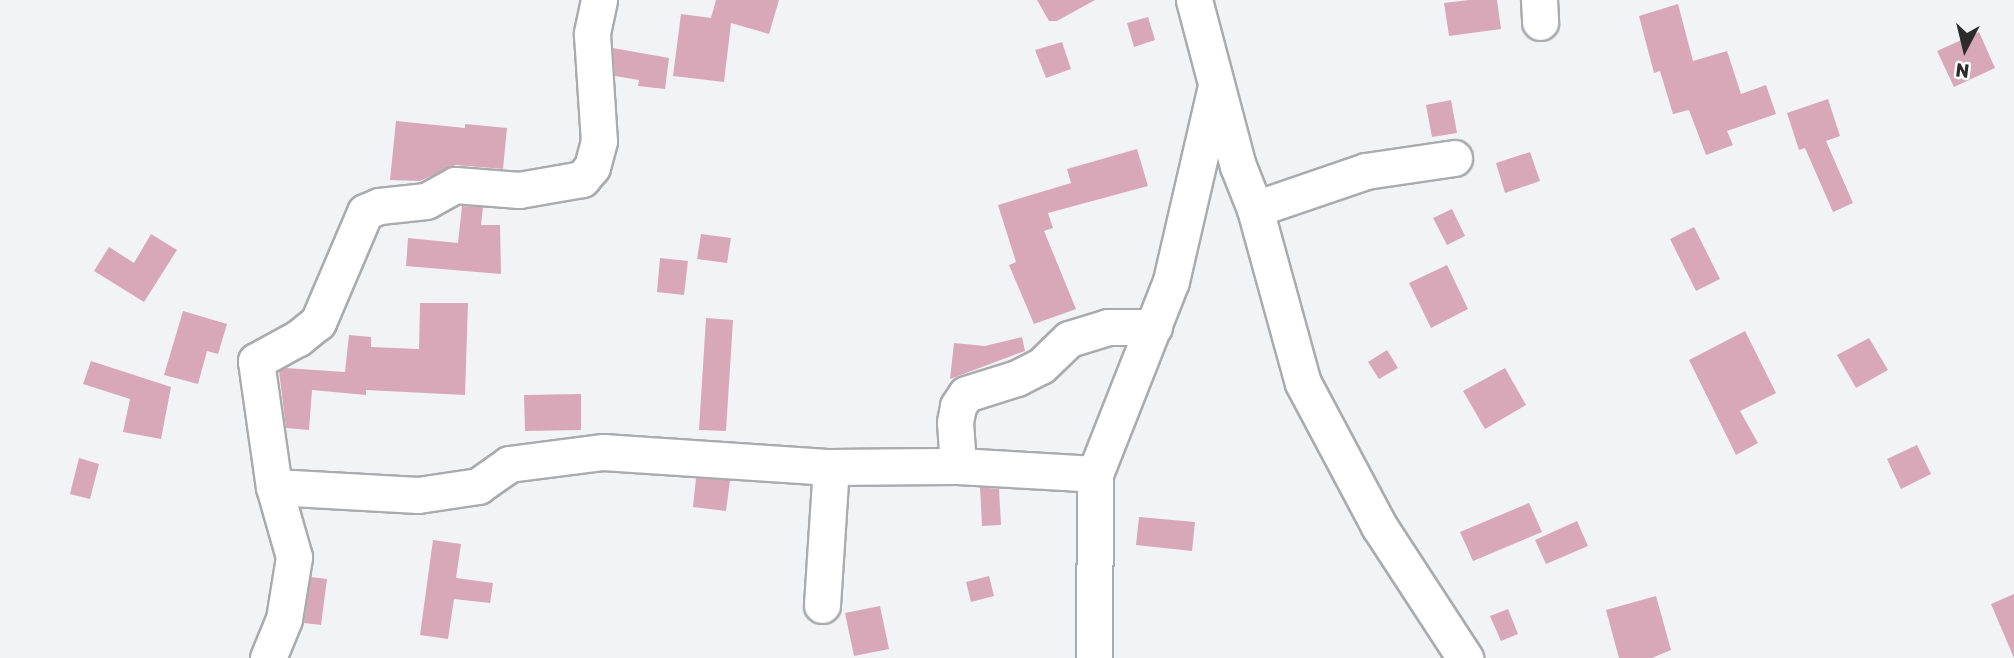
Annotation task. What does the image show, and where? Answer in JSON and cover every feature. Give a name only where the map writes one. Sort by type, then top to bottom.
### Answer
[{"type":"street","points":[[268,658],[284,619],[294,557],[274,487],[256,361],[298,338],[318,322],[365,212],[379,206],[426,201],[455,186],[519,190],[582,179],[592,167],[599,141],[592,34],[599,0]]},
{"type":"street","points":[[1194,0],[1238,166],[1255,209],[1303,383],[1378,526],[1465,658]]},
{"type":"street","points":[[1094,658],[1095,474],[1171,281],[1217,85]]},
{"type":"street","points":[[1255,209],[1366,171],[1454,159]]},
{"type":"street","points":[[958,466],[955,422],[958,406],[966,394],[1017,378],[1041,366],[1069,339],[1108,327],[1154,327]]},
{"type":"street","points":[[274,487],[418,495],[478,486],[509,464],[603,452],[831,467],[958,466],[1095,474]]},
{"type":"street","points":[[822,604],[831,467]]},
{"type":"building","points":[[716,0],[779,0],[769,34],[731,23],[724,82],[673,76],[681,14],[711,18]]},
{"type":"building","points":[[1037,0],[1095,0],[1057,21],[1049,21]]},
{"type":"building","points":[[1497,0],[1501,29],[1449,36],[1444,3]]},
{"type":"building","points":[[1678,4],[1693,61],[1727,51],[1741,94],[1766,85],[1776,114],[1727,131],[1733,145],[1706,155],[1689,110],[1673,114],[1660,71],[1654,73],[1639,16]]},
{"type":"building","points":[[1148,17],[1155,40],[1134,47],[1127,23]]},
{"type":"building","points":[[1979,32],[1995,68],[1954,87],[1937,51]]},
{"type":"building","points":[[1062,42],[1071,69],[1046,78],[1035,50]]},
{"type":"building","points":[[613,48],[669,58],[665,89],[638,86],[639,80],[615,76]]},
{"type":"building","points":[[1828,99],[1840,136],[1826,141],[1853,203],[1833,212],[1805,148],[1799,150],[1787,113]]},
{"type":"building","points":[[1451,100],[1457,133],[1432,137],[1426,105]]},
{"type":"building","points":[[396,121],[465,128],[465,124],[507,128],[503,169],[456,165],[420,181],[390,180]]},
{"type":"building","points":[[1137,149],[1148,186],[1048,213],[1053,228],[1044,231],[1076,309],[1034,324],[1009,265],[1016,262],[998,205],[1071,183],[1067,169]]},
{"type":"building","points":[[1530,152],[1540,181],[1505,193],[1496,163]]},
{"type":"building","points":[[462,206],[483,207],[481,225],[500,225],[501,274],[406,266],[408,238],[458,243]]},
{"type":"building","points":[[1452,209],[1465,236],[1447,245],[1433,218]]},
{"type":"building","points":[[1694,227],[1720,279],[1696,291],[1670,239]]},
{"type":"building","points":[[151,234],[177,250],[144,302],[94,271],[109,247],[134,263]]},
{"type":"building","points":[[701,234],[731,238],[727,263],[697,259]]},
{"type":"building","points":[[660,258],[688,261],[684,295],[657,292]]},
{"type":"building","points":[[1447,265],[1468,309],[1431,328],[1409,283]]},
{"type":"building","points":[[420,303],[468,303],[465,395],[366,390],[366,395],[312,390],[309,430],[286,428],[279,371],[285,368],[345,372],[349,335],[371,337],[371,347],[419,349]]},
{"type":"building","points":[[183,311],[227,324],[218,354],[207,351],[198,384],[164,375]]},
{"type":"building","points":[[706,318],[733,320],[726,431],[699,430]]},
{"type":"building","points":[[1745,331],[1776,393],[1740,411],[1758,443],[1736,455],[1689,360]]},
{"type":"building","points":[[1022,337],[1025,351],[950,379],[954,343],[985,346]]},
{"type":"building","points":[[1869,338],[1888,370],[1856,388],[1837,355]]},
{"type":"building","points":[[1387,350],[1398,368],[1379,379],[1368,362]]},
{"type":"building","points":[[91,361],[171,387],[161,439],[123,432],[130,399],[83,384]]},
{"type":"building","points":[[1505,368],[1526,405],[1485,429],[1463,391]]},
{"type":"building","points":[[581,394],[581,430],[525,431],[524,395]]},
{"type":"building","points":[[1917,445],[1931,474],[1901,489],[1887,459]]},
{"type":"building","points":[[79,458],[99,464],[90,499],[70,494]]},
{"type":"building","points":[[696,478],[730,480],[726,511],[693,507]]},
{"type":"building","points":[[980,487],[999,489],[1001,525],[982,526]]},
{"type":"building","points":[[1529,503],[1542,532],[1473,561],[1460,532]]},
{"type":"building","points":[[1139,517],[1195,522],[1192,551],[1136,545]]},
{"type":"building","points":[[1577,521],[1588,546],[1546,564],[1535,540]]},
{"type":"building","points":[[433,540],[461,544],[456,578],[493,583],[490,603],[454,599],[448,639],[420,635]]},
{"type":"building","points":[[989,576],[994,596],[971,602],[966,582]]},
{"type":"building","points":[[311,577],[327,579],[321,625],[304,623]]},
{"type":"building","points":[[2014,594],[2014,658],[1991,604]]},
{"type":"building","points":[[1656,596],[1671,650],[1652,658],[1619,658],[1606,610]]},
{"type":"building","points":[[880,606],[889,649],[854,656],[845,613]]},
{"type":"building","points":[[1508,609],[1518,634],[1501,641],[1490,616]]}]
